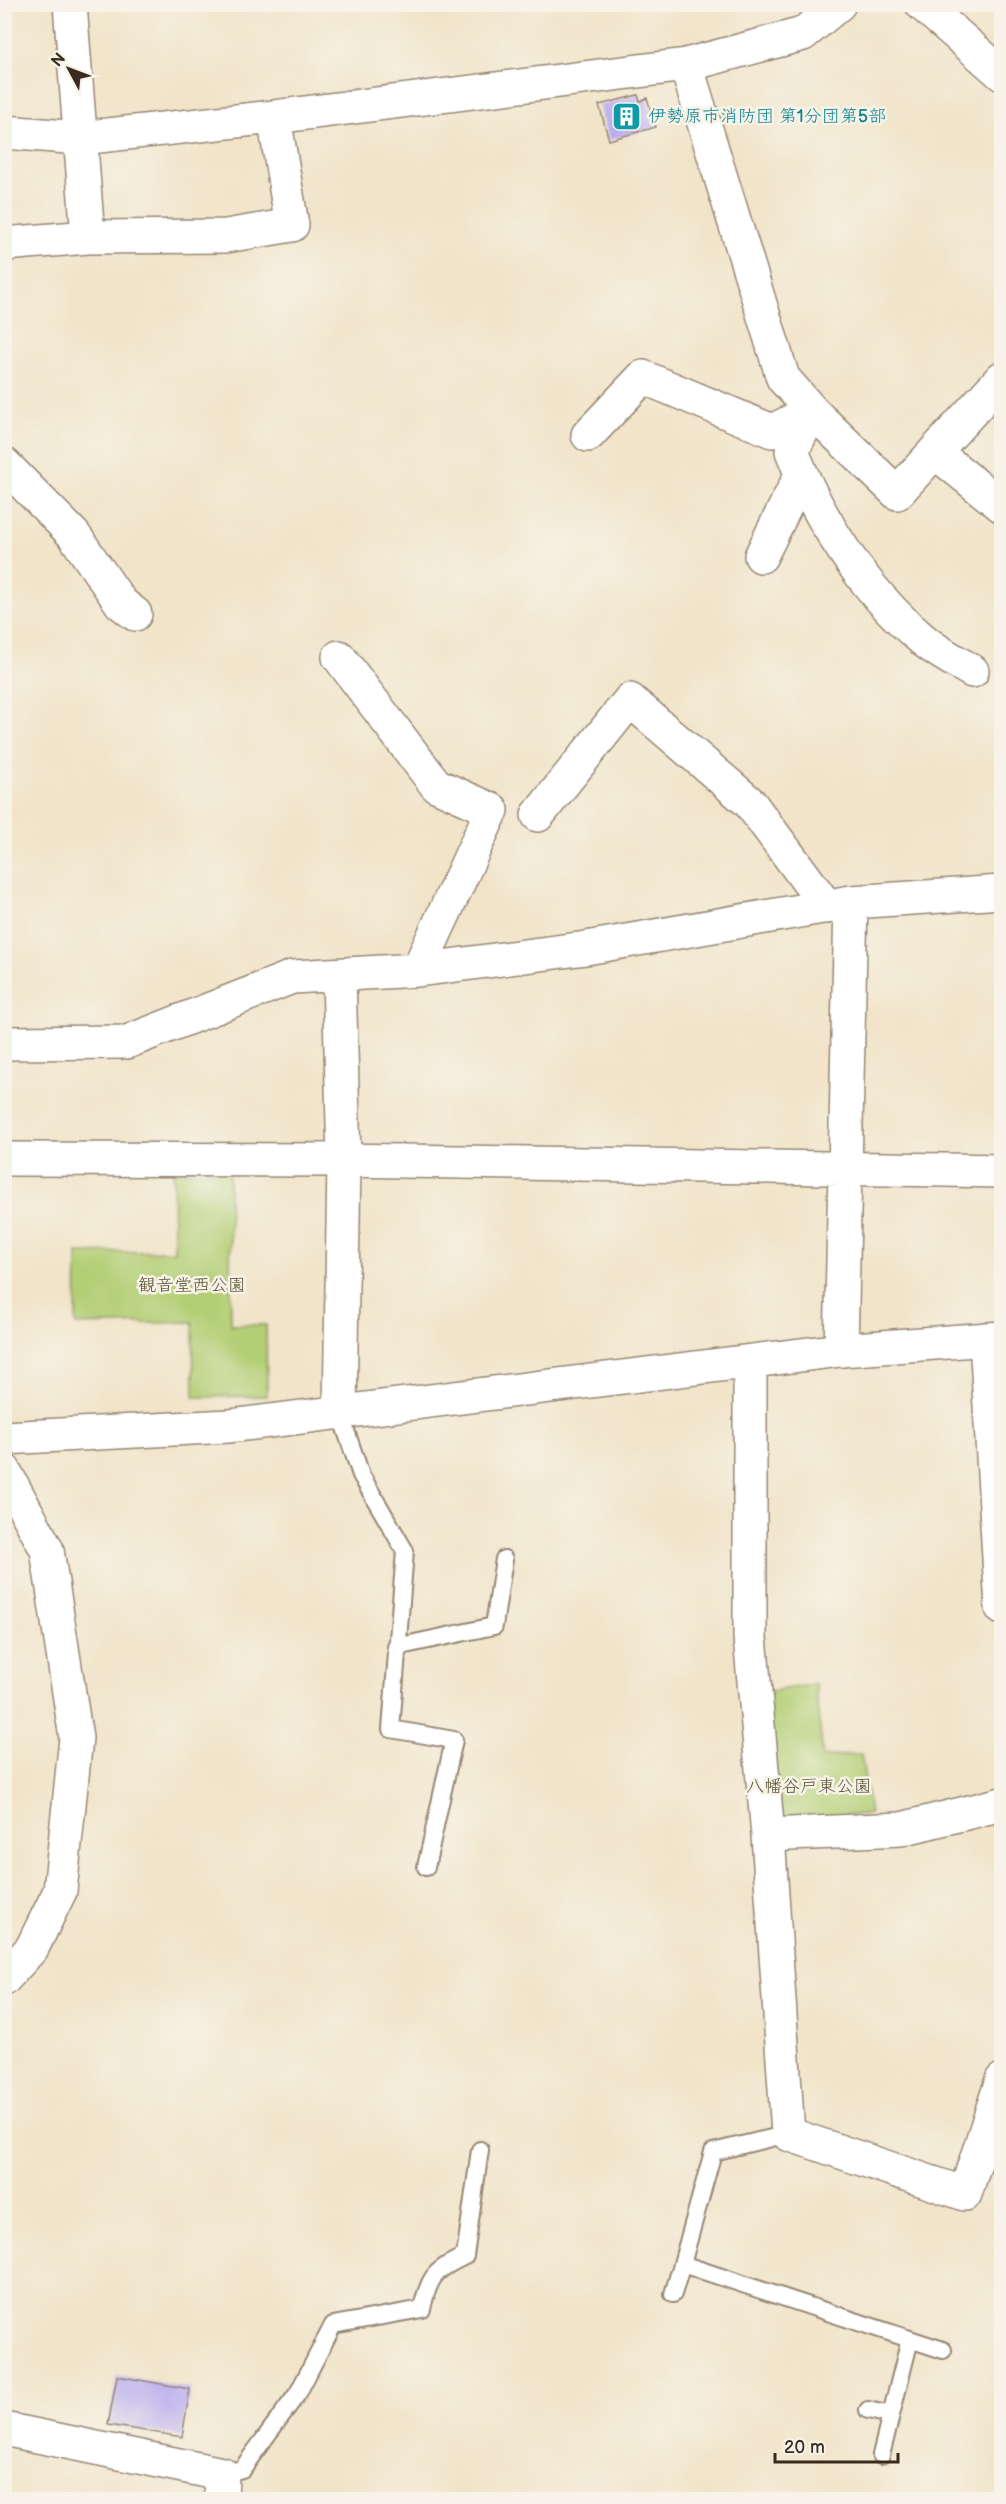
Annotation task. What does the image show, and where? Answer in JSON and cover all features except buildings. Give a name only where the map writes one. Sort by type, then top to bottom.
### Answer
[{"type":"street","points":[[70,4],[88,237]]},
{"type":"street","points":[[4,132],[80,138],[274,117],[686,65],[803,34],[839,4]]},
{"type":"street","points":[[922,4],[1002,74]]},
{"type":"street","points":[[686,65],[783,378],[812,411],[897,493],[936,453],[1002,378]]},
{"type":"street","points":[[4,244],[88,237],[226,236],[292,225],[274,117]]},
{"type":"street","points":[[588,435],[643,377],[772,431],[812,411]]},
{"type":"street","points":[[812,411],[792,451],[801,475],[827,524],[857,568],[922,639],[972,671]]},
{"type":"street","points":[[936,453],[1002,506]]},
{"type":"street","points":[[4,464],[74,535],[121,603],[135,614]]},
{"type":"street","points":[[761,556],[801,475]]},
{"type":"street","points":[[339,657],[436,785],[492,810],[418,970]]},
{"type":"street","points":[[538,815],[630,700],[750,803],[839,905],[847,1169],[841,1350]]},
{"type":"street","points":[[4,1043],[127,1042],[292,977],[418,970],[586,948],[839,905],[1002,892]]},
{"type":"street","points":[[339,976],[344,1160],[340,1413]]},
{"type":"street","points":[[4,1159],[344,1160],[1002,1171]]},
{"type":"street","points":[[4,1438],[229,1426],[841,1350],[994,1338],[1002,1608]]},
{"type":"street","points":[[750,1362],[750,1637],[768,1835],[788,2134],[965,2194],[998,2100]]},
{"type":"street","points":[[4,1470],[47,1550],[76,1738],[60,1891],[32,1948],[4,1979]]},
{"type":"street","points":[[768,1835],[901,1828],[1002,1804]]},
{"type":"street","points":[[4,2429],[222,2487]]},
{"type":"lane","points":[[340,1413],[361,1475],[405,1551],[391,1729],[454,1740],[426,1867]]},
{"type":"lane","points":[[396,1647],[494,1626],[504,1558]]},
{"type":"lane","points":[[673,2294],[713,2152],[788,2134]]},
{"type":"lane","points":[[222,2487],[242,2469],[298,2393],[333,2325],[422,2309],[428,2283],[441,2267],[465,2256],[480,2150]]},
{"type":"lane","points":[[682,2264],[943,2350]]},
{"type":"lane","points":[[881,2455],[910,2339]]},
{"type":"lane","points":[[868,2410],[891,2415]]},
{"type":"green space","name":"観音堂西公園","points":[[229,1170],[231,1325],[266,1325],[267,1396],[194,1397],[193,1322],[76,1325],[77,1253],[174,1251],[173,1171]]},
{"type":"green space","name":"八幡谷戸東公園","points":[[815,1684],[823,1757],[861,1754],[870,1814],[786,1818],[779,1814],[766,1692]]},
{"type":"place","name":"伊勢原市消防団 第1分団第5部","points":[[627,116]]}]
